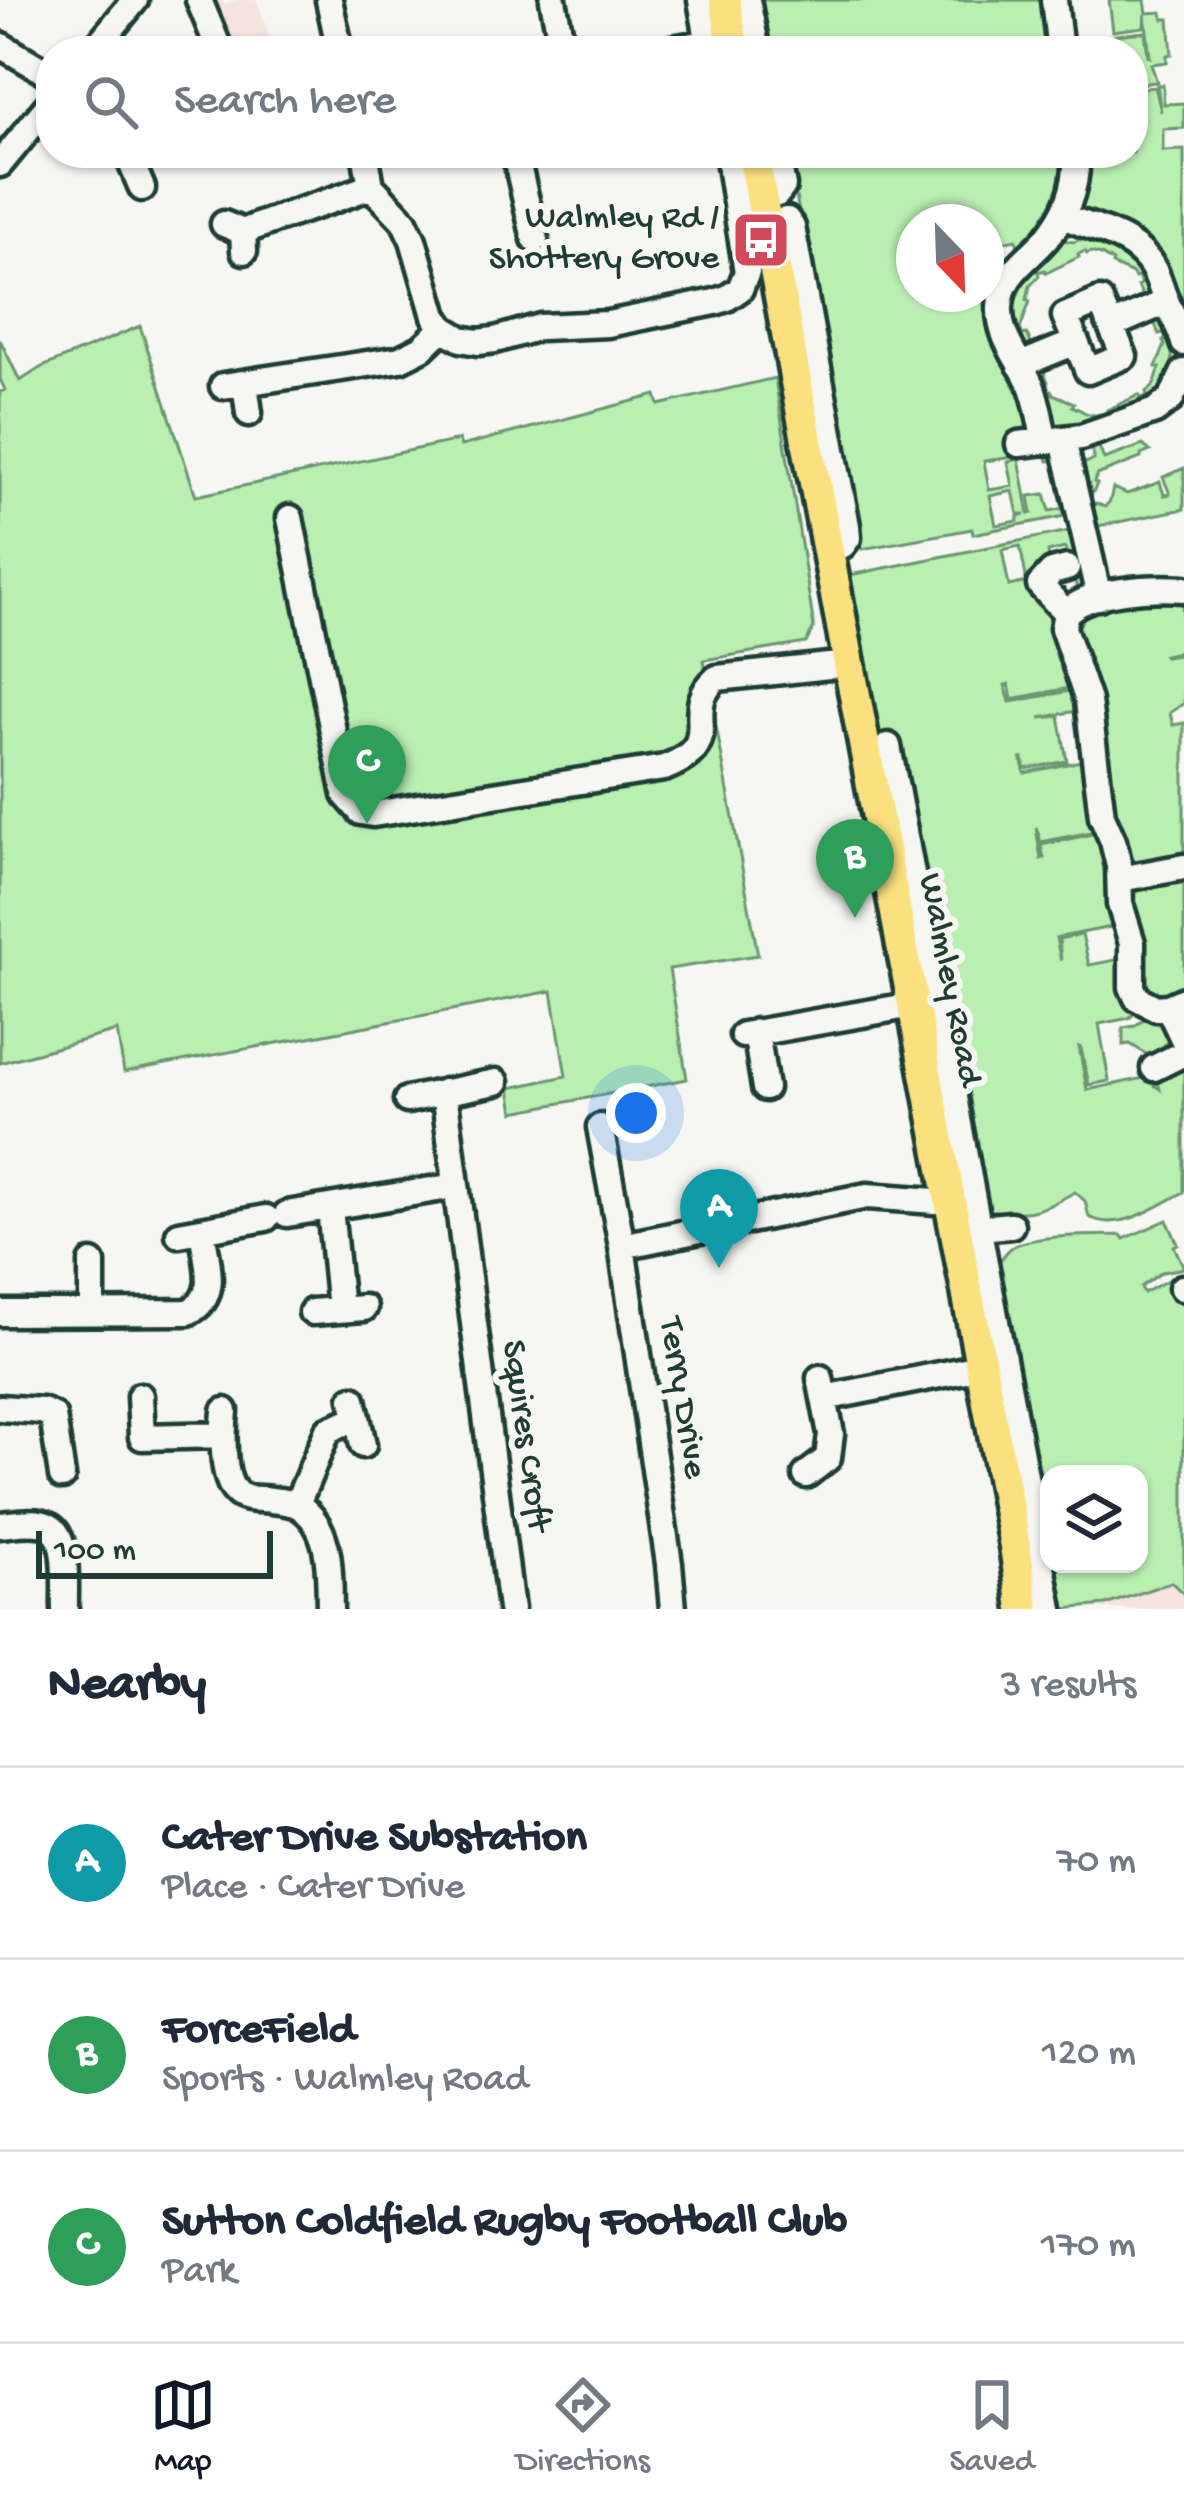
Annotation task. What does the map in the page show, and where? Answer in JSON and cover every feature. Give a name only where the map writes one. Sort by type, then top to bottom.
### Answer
[{"type":"main road","points":[[725,0],[727,36]]},
{"type":"main road","name":"Walmley Road","points":[[756,168],[848,664],[882,755],[913,1005],[965,1217],[980,1366],[1026,1545],[1024,1609]]},
{"type":"street","points":[[105,36],[135,0]]},
{"type":"street","points":[[199,0],[214,36]]},
{"type":"street","points":[[329,0],[337,36]]},
{"type":"street","points":[[553,0],[560,36]]},
{"type":"street","points":[[700,0],[721,36]]},
{"type":"street","points":[[732,36],[747,0]]},
{"type":"street","points":[[1054,0],[1058,36]]},
{"type":"street","points":[[0,45],[36,66]]},
{"type":"street","points":[[0,164],[36,120]]},
{"type":"street","points":[[133,168],[142,188]]},
{"type":"street","points":[[368,168],[371,186],[404,221],[431,308],[443,328],[461,340],[478,342],[540,327],[594,326],[628,309],[721,301],[740,290],[747,272],[730,168]]},
{"type":"street","points":[[520,168],[539,225]]},
{"type":"street","points":[[764,210],[783,187],[779,168]]},
{"type":"street","points":[[1077,168],[1063,216],[1006,280],[1001,296],[1002,330],[1054,440],[1099,597]]},
{"type":"street","points":[[237,236],[371,186]]},
{"type":"street","points":[[1063,216],[1118,236],[1139,250],[1153,267],[1184,343]]},
{"type":"street","points":[[1020,365],[1166,302]]},
{"type":"street","points":[[249,413],[234,385],[410,357],[443,328]]},
{"type":"street","points":[[1019,445],[1081,437],[1155,411],[1171,399],[1184,372]]},
{"type":"street","points":[[290,518],[346,795],[362,812],[374,814],[664,768],[691,754],[700,743],[700,700],[704,688],[717,677],[848,664]]},
{"type":"street","points":[[1066,613],[1040,585],[1052,572],[1067,568]]},
{"type":"street","points":[[1184,589],[1144,589],[1075,604],[1066,613],[1063,628],[1088,701],[1099,802],[1117,852],[1120,904],[1132,943],[1132,987],[1137,998],[1156,1008],[1176,1004],[1184,1041]]},
{"type":"street","points":[[882,755],[1026,1545],[1050,1609]]},
{"type":"street","points":[[1120,879],[1184,867]]},
{"type":"street","points":[[765,1088],[749,1034],[913,1005]]},
{"type":"street","points":[[1154,1068],[1184,1053]]},
{"type":"street","points":[[406,1100],[496,1082]]},
{"type":"street","name":"Squires Croft","points":[[444,1092],[461,1235],[456,1274],[511,1609]]},
{"type":"street","name":"Terry Drive","points":[[600,1127],[622,1246],[673,1609]]},
{"type":"street","points":[[0,1313],[188,1312],[202,1304],[209,1281],[191,1233],[455,1186]]},
{"type":"street","points":[[622,1246],[867,1196],[1011,1225]]},
{"type":"street","points":[[312,1312],[352,1308],[330,1208]]},
{"type":"street","points":[[92,1264],[92,1311]]},
{"type":"street","points":[[806,1475],[828,1458],[831,1434],[822,1388],[980,1366]]},
{"type":"street","points":[[140,1396],[142,1437],[194,1435],[224,1423],[230,1483],[238,1494],[297,1504],[322,1535],[327,1549],[330,1609]]},
{"type":"street","points":[[0,1408],[53,1416],[62,1444],[62,1476]]},
{"type":"street","points":[[297,1504],[328,1430],[355,1408],[363,1445]]},
{"type":"street","points":[[0,1525],[45,1523],[54,1529],[63,1543],[65,1609]]},
{"type":"shaded area","points":[[193,0],[224,4],[257,0],[269,36],[209,36]]},
{"type":"shaded area","points":[[1171,1582],[1184,1594],[1184,1609],[1085,1609],[1106,1605]]},
{"type":"green space","points":[[759,0],[1042,0],[1046,36],[766,36]]},
{"type":"green space","points":[[1109,0],[1145,0],[1147,13],[1162,12],[1163,19],[1169,19],[1172,54],[1167,55],[1167,62],[1151,64],[1157,82],[1148,83],[1145,14],[1144,27],[1113,31]]},
{"type":"green space","points":[[1157,85],[1163,85],[1164,104],[1184,103],[1184,128],[1163,129],[1163,151],[1184,150],[1184,309],[1164,264],[1149,244],[1081,208],[1087,168],[1148,168],[1148,88],[1155,87],[1161,112]]},
{"type":"green space","points":[[791,168],[1064,168],[1054,206],[1018,248],[1016,239],[1004,241],[1004,204],[896,204],[896,312],[990,312],[994,337],[1025,404],[1030,423],[1026,431],[1009,434],[1015,457],[984,461],[989,490],[1013,486],[1008,462],[1019,459],[1029,514],[1029,496],[1045,494],[1050,511],[1069,507],[1059,460],[1048,461],[1046,452],[1059,452],[1075,514],[973,534],[972,529],[862,549]],"holes":[[[1013,491],[1018,514],[1026,514],[1018,516],[1018,521],[996,525],[990,496]]]},
{"type":"green space","points":[[1083,238],[1127,258],[1141,274],[1151,299],[1145,302],[1138,277],[1101,255],[1078,254],[1046,273],[1038,272],[1030,286],[1020,329],[1034,351],[1026,355],[1014,316],[1018,290],[1063,240]]},
{"type":"green space","points":[[1160,313],[1172,352],[1169,379],[1161,389],[1113,414],[1057,427],[1036,367],[1041,365],[1047,390],[1053,394],[1089,414],[1107,414],[1139,395],[1147,396],[1154,385],[1166,339],[1152,317]]},
{"type":"green space","points":[[140,326],[196,496],[459,440],[461,446],[656,395],[659,405],[775,378],[814,627],[806,643],[704,660],[758,955],[669,969],[687,1079],[514,1112],[510,1088],[566,1076],[552,991],[124,1072],[117,1031],[0,1063],[0,392],[5,390],[0,379],[0,340],[20,381]]},
{"type":"green space","points":[[1098,445],[1104,459],[1143,445],[1150,451],[1097,475],[1088,502],[1075,466],[1094,460],[1091,447]]},
{"type":"green space","points":[[1184,468],[1184,509],[1093,527],[1089,511],[1096,503],[1105,507],[1113,488],[1127,494],[1160,482],[1164,495],[1170,494],[1163,477]]},
{"type":"green space","points":[[1079,529],[1077,560],[1091,588],[1077,590],[1065,548],[1048,552],[1056,607],[1053,630],[1074,687],[1012,699],[1009,684],[1005,685],[1010,702],[1075,690],[1081,710],[1040,718],[1059,716],[1067,761],[1025,769],[1021,759],[1025,773],[1085,760],[1088,808],[1096,831],[1041,842],[1036,827],[1041,859],[1041,845],[1097,833],[1116,926],[1056,938],[1061,961],[1059,939],[1082,934],[1089,965],[1121,959],[1122,992],[1136,1012],[1099,1024],[1109,1081],[1089,1085],[1079,1047],[1087,1090],[1144,1078],[1160,1089],[1155,1074],[1184,1063],[1184,1192],[1150,1210],[1126,1220],[1101,1221],[1089,1217],[1085,1201],[1075,1192],[1033,1211],[988,1210],[898,736],[878,739],[845,576]],"holes":[[[1020,546],[1027,582],[1009,586],[1002,550]]]},
{"type":"green space","points":[[1150,600],[1182,600],[1184,651],[1164,655],[1184,654],[1184,703],[1170,713],[1173,725],[1184,723],[1184,856],[1137,864],[1112,813],[1077,630],[1090,611]]},
{"type":"green space","points":[[1184,878],[1184,989],[1162,998],[1144,986],[1144,942],[1131,895],[1137,888]]},
{"type":"green space","points":[[1144,1019],[1167,1020],[1176,1039],[1165,1044],[1170,1055],[1151,1057],[1130,1044],[1123,1045],[1123,1028]]},
{"type":"green space","points":[[1167,1220],[1184,1268],[1162,1272],[1141,1287],[1144,1293],[1176,1280],[1184,1294],[1184,1594],[1171,1582],[1106,1605],[1063,1609],[1056,1573],[1148,1573],[1148,1465],[1040,1465],[1040,1487],[998,1263],[1011,1248],[1033,1240],[1121,1235],[1124,1239]]},
{"type":"place","name":"Walmley Rd / Shottery Grove","points":[[761,240]]},
{"type":"place","name":"Sutton Coldfield Rugby Football Club","points":[[367,824]]},
{"type":"place","name":"ForceField","points":[[855,918]]},
{"type":"place","name":"Cater Drive Substation","points":[[719,1268]]}]
